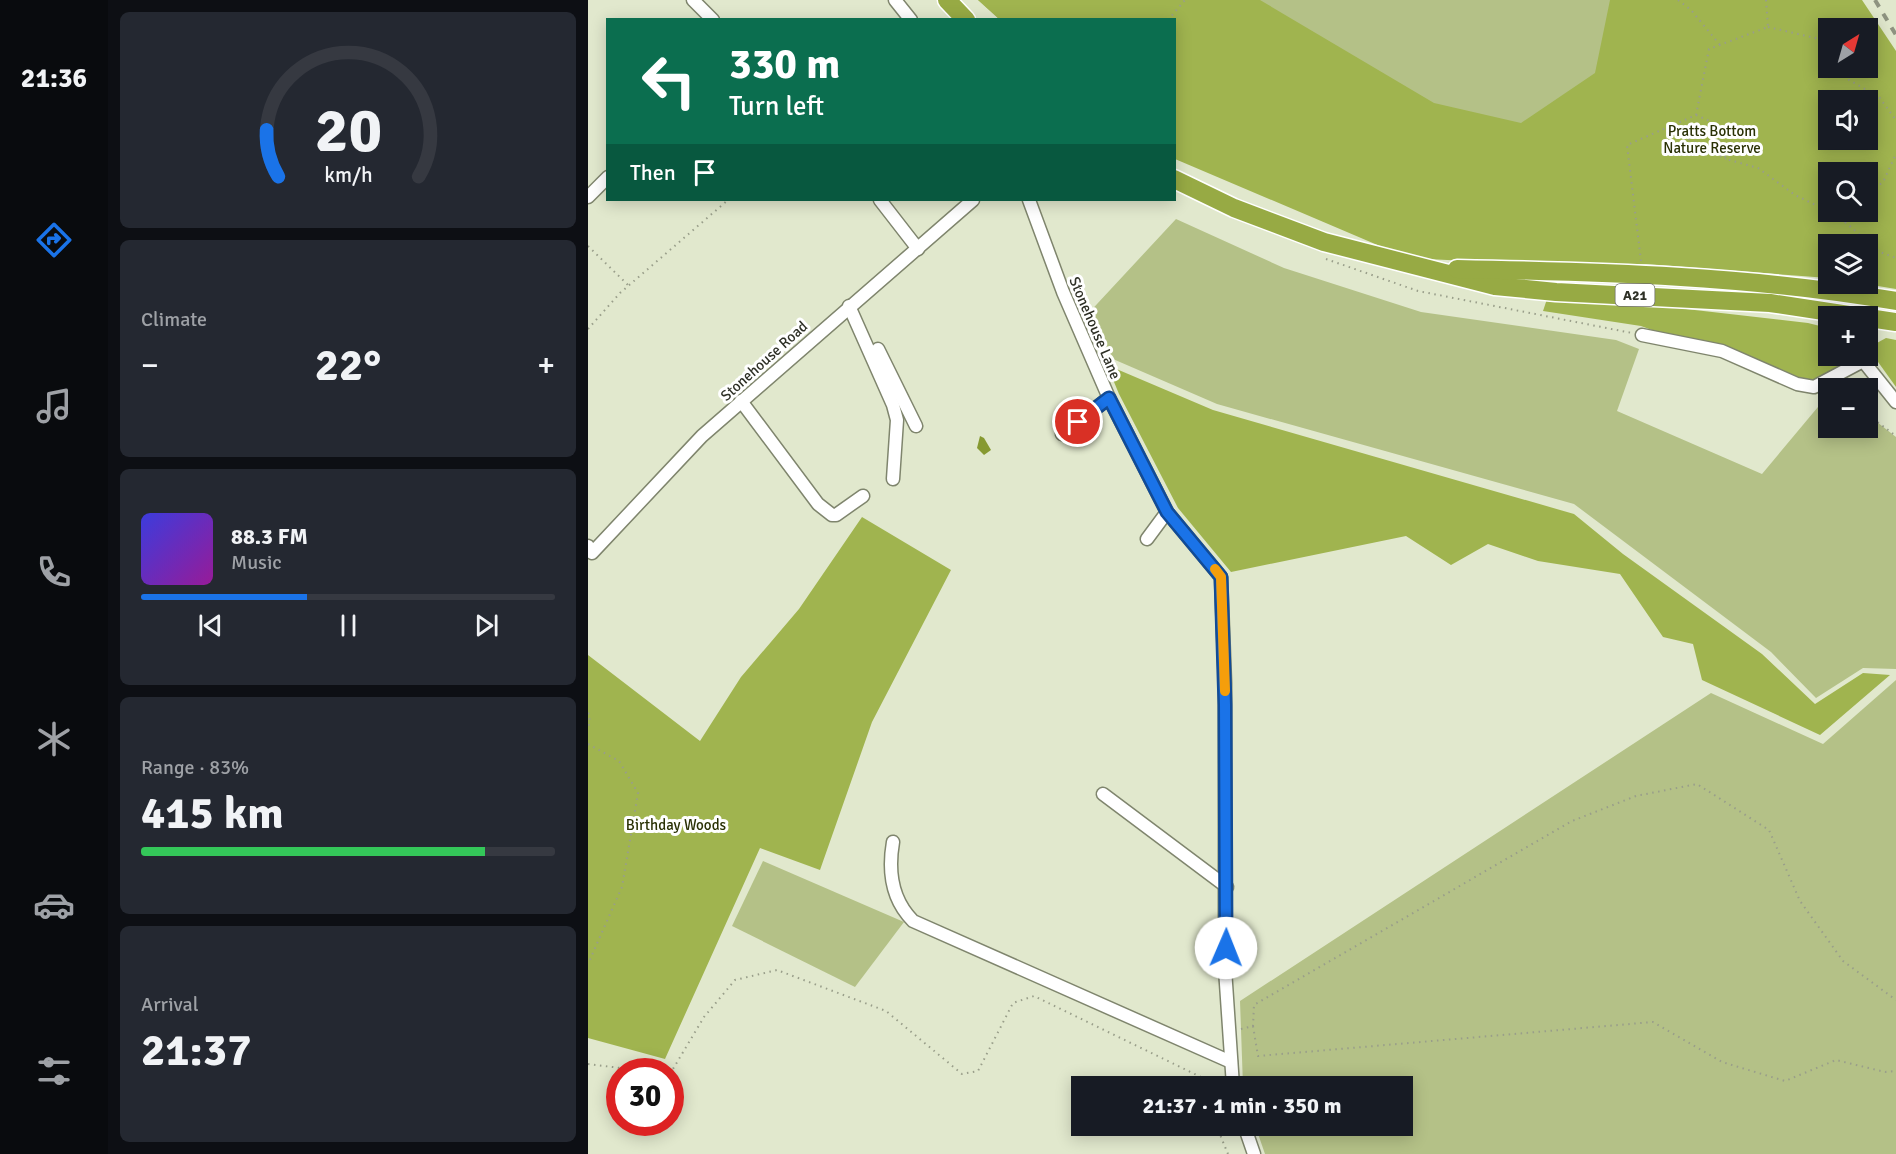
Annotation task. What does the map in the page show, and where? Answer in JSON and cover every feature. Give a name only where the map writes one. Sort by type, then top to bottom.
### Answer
[{"type":"highway","points":[[947,0],[964,18]]},
{"type":"highway","name":"A21","points":[[1176,180],[1234,208],[1293,232],[1369,256],[1428,268],[1483,283],[1517,288],[1749,301],[1818,311]]},
{"type":"highway","name":"A21","points":[[1428,268],[1666,275],[1761,281],[1818,288]]},
{"type":"highway","name":"A21","points":[[1854,294],[1896,301]]},
{"type":"highway","name":"A21","points":[[1878,319],[1896,322]]},
{"type":"street","points":[[693,0],[711,18]]},
{"type":"street","points":[[895,0],[909,18]]},
{"type":"street","points":[[588,197],[606,179]]},
{"type":"street","points":[[881,201],[918,249]]},
{"type":"street","name":"Stonehouse Road","points":[[590,554],[702,436],[851,303],[918,249],[972,201]]},
{"type":"street","name":"Stonehouse Lane","points":[[1029,201],[1063,292],[1109,398],[1167,512],[1221,577],[1227,887],[1226,969],[1233,1076]]},
{"type":"street","points":[[1835,294],[1842,300],[1842,306]]},
{"type":"street","points":[[851,303],[916,426]]},
{"type":"street","points":[[851,303],[897,420],[893,479]]},
{"type":"street","points":[[1642,335],[1722,351],[1797,384],[1814,387],[1848,366]]},
{"type":"street","points":[[1867,366],[1896,402]]},
{"type":"street","points":[[1062,434],[1109,398]]},
{"type":"street","points":[[741,401],[826,512],[836,515],[863,496]]},
{"type":"street","points":[[1147,539],[1167,512]]},
{"type":"street","points":[[1103,794],[1227,887]]},
{"type":"street","points":[[893,842],[890,859],[893,884],[898,901],[913,921],[1232,1062]]},
{"type":"street","points":[[1248,1136],[1254,1154]]},
{"type":"path","points":[[1170,18],[1185,0]]},
{"type":"path","points":[[1678,0],[1691,10],[1720,45]]},
{"type":"path","points":[[1766,0],[1768,27]]},
{"type":"path","points":[[1696,115],[1709,49],[1768,27],[1818,39]]},
{"type":"path","points":[[1848,78],[1879,97],[1896,120]]},
{"type":"path","points":[[1641,264],[1627,145],[1696,115],[1712,122],[1726,159]]},
{"type":"path","points":[[1667,127],[1726,159],[1758,168],[1795,195],[1818,206]]},
{"type":"path","points":[[1878,187],[1884,180],[1896,154]]},
{"type":"path","points":[[588,329],[628,285],[727,201]]},
{"type":"path","points":[[1845,222],[1880,252],[1896,258]]},
{"type":"path","points":[[588,246],[628,285]]},
{"type":"path","points":[[1878,422],[1896,436]]},
{"type":"path","points":[[588,713],[590,715],[588,730]]},
{"type":"path","points":[[588,744],[620,761],[638,793],[622,887],[588,964]]},
{"type":"path","points":[[1896,1000],[1843,961],[1800,901],[1769,830],[1696,784],[1636,796],[1572,821],[1254,1005],[1253,1026],[1258,1056],[1653,1022],[1722,1062],[1785,1082],[1836,1060],[1885,1072],[1896,1071]]},
{"type":"path","points":[[680,1058],[704,1017],[735,980],[777,970],[886,1011],[963,1074],[978,1071],[1013,1003],[1034,996],[1199,1076]]},
{"type":"path","points":[[1230,1031],[1253,1026]]},
{"type":"path","points":[[588,1064],[606,1066]]},
{"type":"path","points":[[1221,1136],[1228,1154]]},
{"type":"green space","name":"Pratts Bottom Nature Reserve","points":[[978,0],[1850,0],[1862,18],[1818,18],[1818,78],[1878,78],[1878,41],[1896,67],[1878,181],[1878,162],[1818,162],[1818,222],[1871,222],[1870,234],[1818,234],[1818,241],[1176,21],[1176,18],[998,18]]},
{"type":"green space","name":"Pratts Bottom Nature Reserve","points":[[978,0],[1260,0],[1434,103],[1521,123],[1595,73],[1610,0],[1862,0],[1874,18],[1818,18],[1818,78],[1878,78],[1878,24],[1896,51],[1896,289],[1878,286],[1878,234],[1818,234],[1818,277],[1646,264],[1525,264],[1408,258],[1176,159],[1176,18],[998,18]]},
{"type":"green space","points":[[1176,219],[1284,268],[1421,312],[1616,340],[1639,349],[1617,411],[1762,474],[1818,407],[1818,438],[1878,438],[1878,423],[1896,437],[1896,669],[1863,668],[1816,698],[1771,652],[1574,504],[1217,404],[1106,356],[1084,318]]},
{"type":"green space","points":[[1547,299],[1651,305],[1808,323],[1818,326],[1818,366],[1842,366],[1830,378],[1818,378],[1817,391],[1641,326],[1543,311]]},
{"type":"green space","points":[[1886,338],[1896,340],[1896,387],[1878,362],[1878,342]]},
{"type":"green space","points":[[1107,365],[1213,410],[1574,514],[1623,554],[1762,654],[1815,704],[1863,673],[1890,675],[1820,735],[1702,680],[1693,644],[1663,637],[1620,574],[1538,561],[1488,544],[1451,565],[1406,536],[1231,572],[1178,508],[1119,394]]},
{"type":"green space","name":"Birthday Woods","points":[[862,517],[951,570],[872,722],[820,870],[760,848],[665,1058],[588,1038],[588,655],[700,741],[741,677],[799,609]]},
{"type":"green space","points":[[1896,680],[1896,1154],[1265,1154],[1259,1136],[1413,1136],[1413,1076],[1243,1076],[1240,1001],[1711,693],[1823,744]]},
{"type":"green space","points":[[763,861],[904,922],[855,987],[732,926]]},
{"type":"shaded area","points":[[980,436],[984,438],[991,450],[984,455],[977,448]]},
{"type":"railway","points":[[1875,0],[1896,35]]},
{"type":"slow traffic","points":[[1215,569],[1221,577],[1225,691]]},
{"type":"route","points":[[1078,422],[1109,398],[1167,512],[1221,577],[1225,705],[1226,948]]}]
